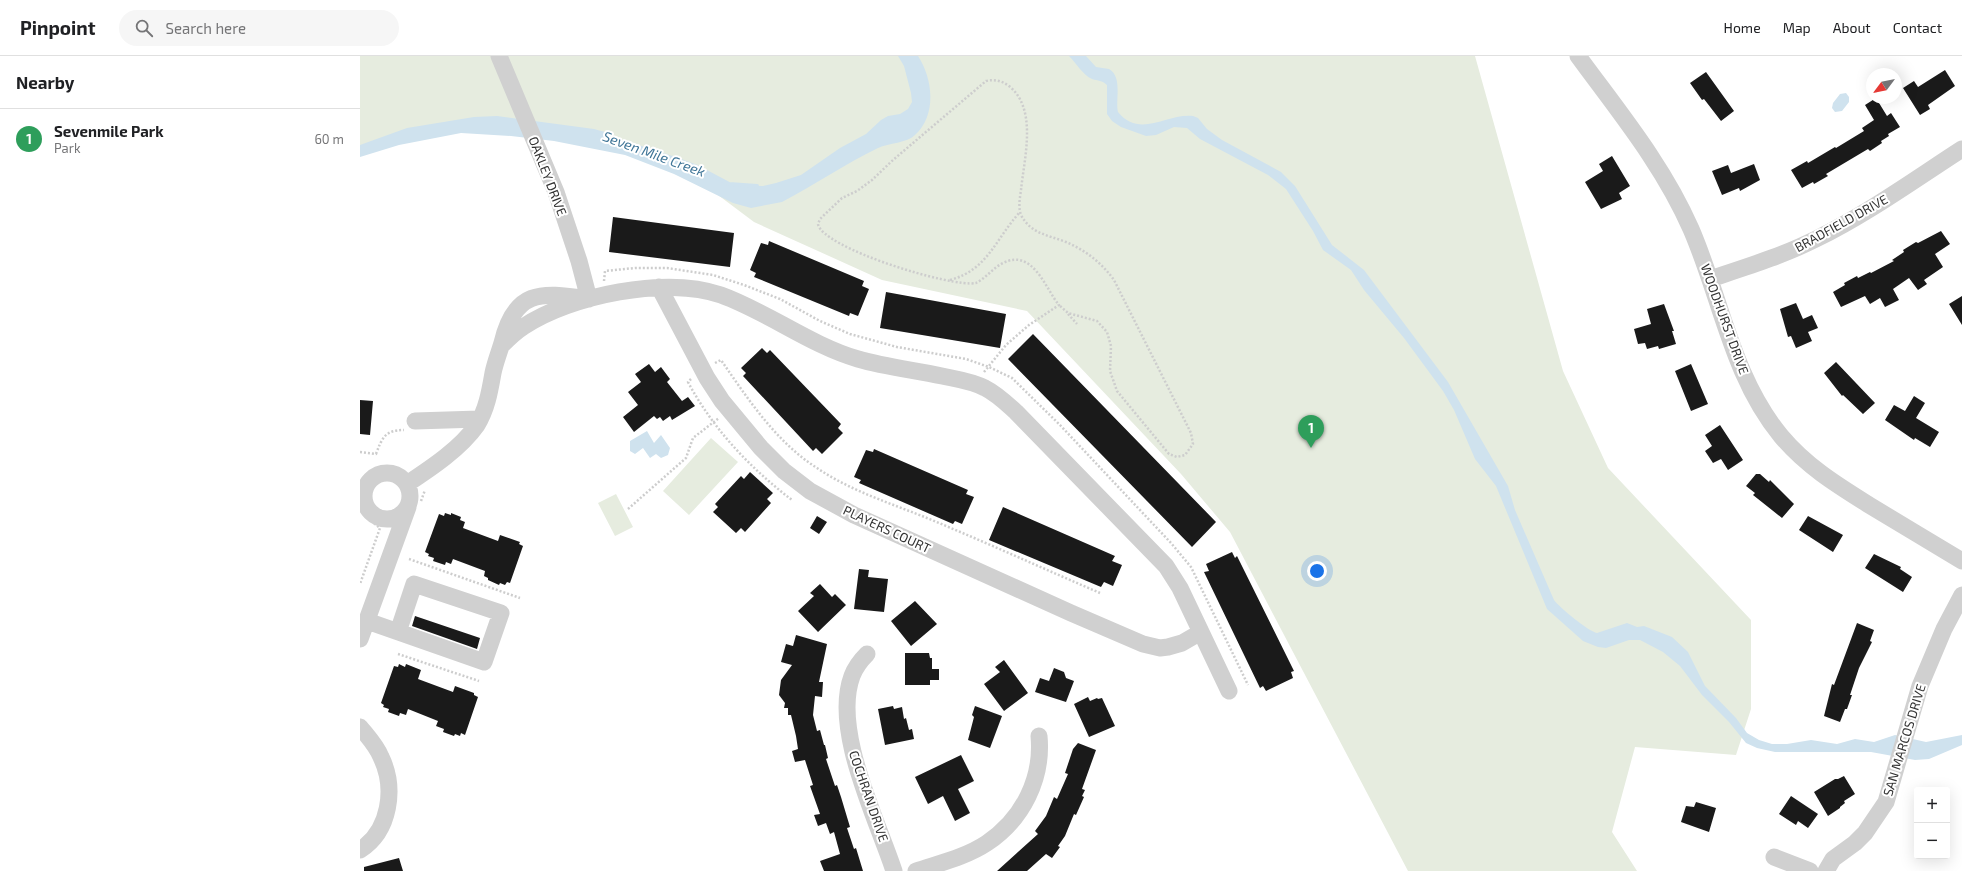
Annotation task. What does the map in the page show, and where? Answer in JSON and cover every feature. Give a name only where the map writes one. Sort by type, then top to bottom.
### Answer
[{"type":"street","name":"OAKLEY DRIVE","points":[[499,56],[541,154],[563,212],[589,299]]},
{"type":"street","name":"WOODHURST DRIVE","points":[[1578,56],[1661,170],[1691,228],[1726,328],[1747,379],[1770,421],[1790,446],[1810,466],[1834,483],[1962,561]]},
{"type":"street","name":"BRADFIELD DRIVE","points":[[1710,279],[1762,262],[1821,237],[1880,202],[1962,149]]},
{"type":"street","points":[[407,484],[430,468],[460,443],[480,419],[488,400],[497,357],[502,345],[504,331],[509,318],[526,301],[544,295],[559,294],[589,299],[636,289],[659,287],[685,288],[721,295],[830,347],[857,358],[975,384],[994,393],[1016,412],[1157,556],[1175,578],[1229,691]]},
{"type":"street","name":"PLAYERS COURT","points":[[659,287],[707,378],[728,410],[784,471],[810,492],[854,515],[1143,644],[1160,648],[1168,647],[1182,643],[1201,632]]},
{"type":"street","points":[[412,425],[480,419]]},
{"type":"street","points":[[360,639],[408,507],[411,495],[407,484],[395,474],[380,474],[368,484],[364,499],[371,512],[383,519],[399,517],[408,507]]},
{"type":"street","points":[[367,621],[398,632],[484,662],[501,613],[414,584],[398,632]]},
{"type":"street","name":"SAN MARCOS DRIVE","points":[[1826,871],[1831,861],[1855,843],[1877,818],[1889,795],[1913,704],[1927,667],[1962,595]]},
{"type":"street","name":"COCHRAN DRIVE","points":[[867,654],[856,668],[849,685],[847,706],[849,730],[857,768],[894,871]]},
{"type":"street","points":[[360,727],[371,740],[382,758],[387,777],[389,795],[388,810],[382,827],[372,842],[360,850]]},
{"type":"street","points":[[916,871],[977,848],[994,838],[1008,825],[1023,805],[1037,773],[1040,752],[1039,736]]},
{"type":"street","points":[[1774,857],[1810,871]]},
{"type":"path","points":[[1068,314],[1090,318],[1102,326],[1110,338],[1110,371],[1112,380],[1120,396],[1169,454],[1179,457],[1185,455],[1193,444],[1192,436],[1114,280],[1104,268],[1084,252],[1066,242],[1040,234],[1024,221],[1020,212],[1026,138],[1024,110],[1013,89],[1002,82],[992,80],[986,81],[978,87],[857,191],[842,198],[819,221],[819,226],[824,234],[864,254],[939,280],[949,280],[970,284],[976,283],[1004,262],[1016,260],[1022,261],[1035,269],[1059,305],[1068,314],[1078,324]]},
{"type":"path","points":[[949,280],[963,276],[976,268],[1020,212]]},
{"type":"path","points":[[598,278],[605,281],[604,270],[635,268],[667,268],[713,275],[780,299],[820,321],[873,342],[966,359],[989,367],[1012,378],[1060,425],[1171,543],[1191,567],[1248,685]]},
{"type":"path","points":[[975,384],[1006,345],[1029,325],[1059,305]]},
{"type":"path","points":[[713,365],[721,360],[767,423],[816,468],[878,500],[928,518],[1100,593]]},
{"type":"path","points":[[696,374],[688,382],[712,422],[764,479],[792,500]]},
{"type":"path","points":[[628,509],[686,458],[693,438],[728,410]]},
{"type":"path","points":[[360,452],[376,454],[383,437],[395,430],[412,425]]},
{"type":"path","points":[[360,509],[380,528],[360,584]]},
{"type":"path","points":[[409,559],[520,598]]},
{"type":"path","points":[[398,654],[479,681]]},
{"type":"shaded area","points":[[360,56],[1475,56],[1563,371],[1608,468],[1751,620],[1751,709],[1736,755],[1635,747],[1612,832],[1637,871],[1408,871],[1230,532],[1181,474],[1027,311],[882,280],[754,222],[690,174],[583,135],[465,122],[360,148]]},
{"type":"shaded area","points":[[711,438],[738,462],[689,515],[663,491]]},
{"type":"shaded area","points":[[616,494],[633,527],[615,536],[598,503]]},
{"type":"water","points":[[898,56],[918,56],[927,75],[930,107],[922,127],[915,135],[907,140],[878,148],[782,202],[751,208],[733,203],[674,174],[625,155],[554,141],[511,136],[461,133],[399,145],[360,157],[360,145],[407,128],[474,117],[497,116],[594,129],[605,132],[624,143],[646,152],[674,156],[684,160],[693,169],[714,175],[722,181],[733,185],[763,186],[801,175],[840,148],[866,134],[881,120],[888,116],[900,114],[908,109],[912,102],[911,93],[904,66]]},
{"type":"water","points":[[1069,56],[1086,56],[1096,67],[1109,69],[1113,73],[1116,77],[1118,89],[1118,112],[1126,120],[1135,124],[1145,124],[1183,116],[1193,116],[1198,118],[1207,129],[1222,140],[1281,172],[1295,186],[1332,245],[1364,270],[1448,382],[1508,486],[1515,510],[1554,600],[1574,619],[1597,633],[1627,623],[1637,627],[1644,626],[1672,637],[1688,652],[1705,686],[1736,718],[1747,733],[1759,740],[1772,744],[1787,744],[1811,740],[1837,744],[1855,739],[1874,742],[1895,735],[1926,742],[1962,735],[1962,745],[1929,759],[1915,760],[1871,752],[1775,752],[1757,748],[1746,743],[1729,722],[1702,695],[1680,666],[1663,652],[1640,640],[1629,640],[1606,648],[1598,647],[1583,641],[1547,609],[1496,486],[1475,459],[1454,410],[1443,391],[1404,338],[1364,290],[1351,270],[1323,250],[1313,231],[1286,189],[1268,175],[1200,139],[1187,128],[1174,127],[1156,135],[1146,136],[1121,127],[1112,121],[1107,114],[1107,85],[1102,81],[1089,77]]},
{"type":"water","points":[[1846,93],[1849,97],[1849,102],[1842,111],[1835,112],[1832,108],[1833,103],[1840,94]]},
{"type":"water","points":[[647,431],[654,443],[661,435],[670,448],[668,455],[661,458],[656,454],[650,458],[643,448],[635,454],[630,451],[630,441]]},
{"type":"building","points":[[1945,70],[1955,86],[1928,105],[1930,109],[1920,115],[1903,88],[1914,81],[1918,87]]},
{"type":"building","points":[[1706,72],[1734,111],[1721,121],[1704,99],[1702,100],[1690,83]]},
{"type":"building","points":[[1880,104],[1887,116],[1891,113],[1900,127],[1888,134],[1889,136],[1881,141],[1882,143],[1870,151],[1868,149],[1826,174],[1828,176],[1814,184],[1813,182],[1802,188],[1791,170],[1807,161],[1808,163],[1864,131],[1862,128],[1874,120],[1865,105]]},
{"type":"building","points":[[1612,156],[1630,186],[1619,193],[1622,199],[1601,209],[1585,182],[1603,171],[1599,164]]},
{"type":"building","points":[[1754,164],[1760,180],[1740,191],[1739,188],[1722,195],[1712,171],[1728,165],[1731,173]]},
{"type":"building","points":[[613,217],[734,233],[730,267],[609,252]]},
{"type":"building","points":[[1941,231],[1950,244],[1935,254],[1943,267],[1924,280],[1927,284],[1918,290],[1909,278],[1893,289],[1899,300],[1885,307],[1880,298],[1870,304],[1865,296],[1841,307],[1833,292],[1845,285],[1844,283],[1857,276],[1858,278],[1870,272],[1871,273],[1894,261],[1892,260],[1904,252],[1903,250],[1916,242],[1918,243]]},
{"type":"building","points":[[769,241],[864,281],[862,286],[869,289],[858,316],[850,313],[849,316],[754,277],[756,273],[750,270],[761,243],[768,245]]},
{"type":"building","points":[[886,292],[1006,314],[1000,348],[880,328]]},
{"type":"building","points":[[1962,296],[1962,325],[1949,304]]},
{"type":"building","points":[[1796,303],[1803,319],[1812,315],[1818,328],[1808,332],[1812,341],[1796,348],[1791,336],[1788,337],[1780,309]]},
{"type":"building","points":[[1664,304],[1674,331],[1672,331],[1676,344],[1659,349],[1658,346],[1647,349],[1645,343],[1638,344],[1634,329],[1651,324],[1647,309]]},
{"type":"building","points":[[1033,334],[1216,522],[1192,547],[1008,359]]},
{"type":"building","points":[[762,348],[767,353],[770,350],[841,424],[838,428],[843,433],[822,454],[816,448],[813,451],[743,376],[746,373],[741,368]]},
{"type":"building","points":[[1836,362],[1875,403],[1863,414],[1843,395],[1842,396],[1824,373]]},
{"type":"building","points":[[649,364],[655,372],[661,367],[670,379],[667,382],[682,401],[688,397],[695,406],[672,420],[670,416],[663,421],[660,417],[657,419],[654,416],[634,432],[623,417],[638,405],[628,392],[641,382],[635,374]]},
{"type":"building","points":[[1691,364],[1708,404],[1691,411],[1675,371]]},
{"type":"building","points":[[1914,396],[1925,403],[1916,418],[1939,432],[1930,447],[1915,438],[1914,440],[1885,420],[1894,405],[1905,411]]},
{"type":"building","points":[[360,400],[373,401],[370,435],[360,434]]},
{"type":"building","points":[[1720,425],[1743,460],[1728,470],[1721,459],[1713,463],[1705,451],[1712,446],[1705,435]]},
{"type":"building","points":[[874,449],[968,490],[966,494],[974,497],[962,524],[955,521],[953,524],[859,483],[861,480],[854,477],[866,450],[873,452]]},
{"type":"building","points":[[750,472],[773,493],[767,499],[771,503],[745,532],[741,528],[736,533],[713,512],[718,507],[715,504],[741,476],[744,479]]},
{"type":"building","points":[[1756,474],[1760,474],[1769,482],[1770,480],[1794,504],[1782,518],[1753,495],[1755,493],[1746,486]]},
{"type":"building","points":[[1003,507],[1115,556],[1112,561],[1122,565],[1113,586],[1104,582],[1101,587],[989,540]]},
{"type":"building","points":[[445,513],[451,515],[451,513],[461,517],[460,520],[465,522],[463,528],[498,541],[500,535],[520,542],[519,544],[523,546],[510,583],[507,582],[505,585],[500,583],[499,585],[488,580],[488,578],[484,576],[485,571],[453,559],[451,564],[446,562],[445,565],[433,561],[434,558],[428,556],[429,554],[425,552],[439,514],[444,516]]},
{"type":"building","points":[[817,516],[827,522],[819,534],[810,528]]},
{"type":"building","points":[[1808,516],[1843,535],[1833,552],[1799,530]]},
{"type":"building","points":[[1232,552],[1235,558],[1237,556],[1294,671],[1291,672],[1293,678],[1266,691],[1263,686],[1260,688],[1204,572],[1209,571],[1206,564]]},
{"type":"building","points":[[1874,554],[1901,567],[1900,569],[1912,577],[1903,592],[1865,568]]},
{"type":"building","points":[[859,569],[869,570],[868,577],[888,579],[884,612],[854,609]]},
{"type":"building","points":[[820,584],[832,597],[835,594],[846,605],[818,632],[798,611],[814,596],[810,593]]},
{"type":"building","points":[[915,601],[937,624],[911,646],[891,621]]},
{"type":"building","points":[[415,616],[480,638],[477,649],[412,626]]},
{"type":"building","points":[[1857,623],[1874,630],[1870,641],[1872,642],[1859,668],[1850,695],[1852,695],[1840,722],[1824,716],[1832,684],[1834,685]]},
{"type":"building","points":[[796,635],[827,644],[819,682],[823,682],[822,697],[815,696],[813,715],[817,731],[820,730],[825,745],[828,758],[826,759],[835,786],[837,785],[841,797],[850,827],[847,828],[854,849],[856,848],[863,871],[824,871],[820,861],[840,854],[834,832],[830,834],[826,823],[818,826],[814,815],[820,814],[810,786],[813,785],[805,760],[795,762],[792,751],[798,749],[791,715],[788,715],[788,708],[784,708],[785,703],[779,695],[781,680],[792,665],[781,662],[786,644],[793,646]]},
{"type":"building","points":[[905,653],[929,653],[930,658],[932,658],[932,669],[939,669],[939,680],[930,680],[930,685],[905,685]]},
{"type":"building","points":[[1004,660],[1028,693],[1004,711],[984,684],[1000,672],[995,667]]},
{"type":"building","points":[[399,664],[405,667],[406,664],[421,670],[418,679],[453,692],[455,686],[474,693],[474,695],[478,697],[465,735],[461,733],[460,736],[455,734],[454,736],[443,732],[444,729],[436,726],[438,721],[408,709],[406,715],[400,713],[399,716],[388,712],[389,709],[383,707],[384,705],[381,703],[394,666],[398,667]]},
{"type":"building","points":[[1054,668],[1064,672],[1066,678],[1074,681],[1066,702],[1035,692],[1040,678],[1049,681]]},
{"type":"building","points":[[1088,697],[1090,701],[1097,698],[1102,698],[1115,726],[1089,737],[1074,704]]},
{"type":"building","points":[[893,706],[894,709],[902,707],[904,719],[906,718],[909,730],[912,729],[914,739],[885,745],[878,709]]},
{"type":"building","points":[[975,706],[1002,716],[990,748],[968,740],[974,717],[972,715]]},
{"type":"building","points":[[1078,743],[1096,750],[1082,789],[1085,790],[1082,796],[1084,797],[1076,815],[1074,814],[1065,836],[1058,846],[1060,847],[1052,858],[1046,854],[1027,871],[997,871],[1038,834],[1035,831],[1046,816],[1054,797],[1057,799],[1068,774],[1065,773],[1073,749]]},
{"type":"building","points":[[961,755],[974,781],[958,789],[970,813],[955,821],[943,796],[928,804],[915,777]]},
{"type":"building","points":[[1844,776],[1855,794],[1844,801],[1845,803],[1840,808],[1828,816],[1814,792],[1835,779]]},
{"type":"building","points":[[1791,796],[1818,814],[1808,828],[1798,821],[1796,825],[1779,814]]},
{"type":"building","points":[[1696,802],[1716,808],[1709,832],[1681,822],[1686,806],[1694,807]]},
{"type":"building","points":[[399,858],[403,871],[364,871],[364,867]]},
{"type":"waterway","name":"Seven Mile Creek","points":[[616,140],[669,157]]},
{"type":"waterway","name":"Seven Mile Creek","points":[[683,162],[697,167],[729,184],[757,186]]},
{"type":"place","name":"Sevenmile Park","points":[[1311,448]]}]
